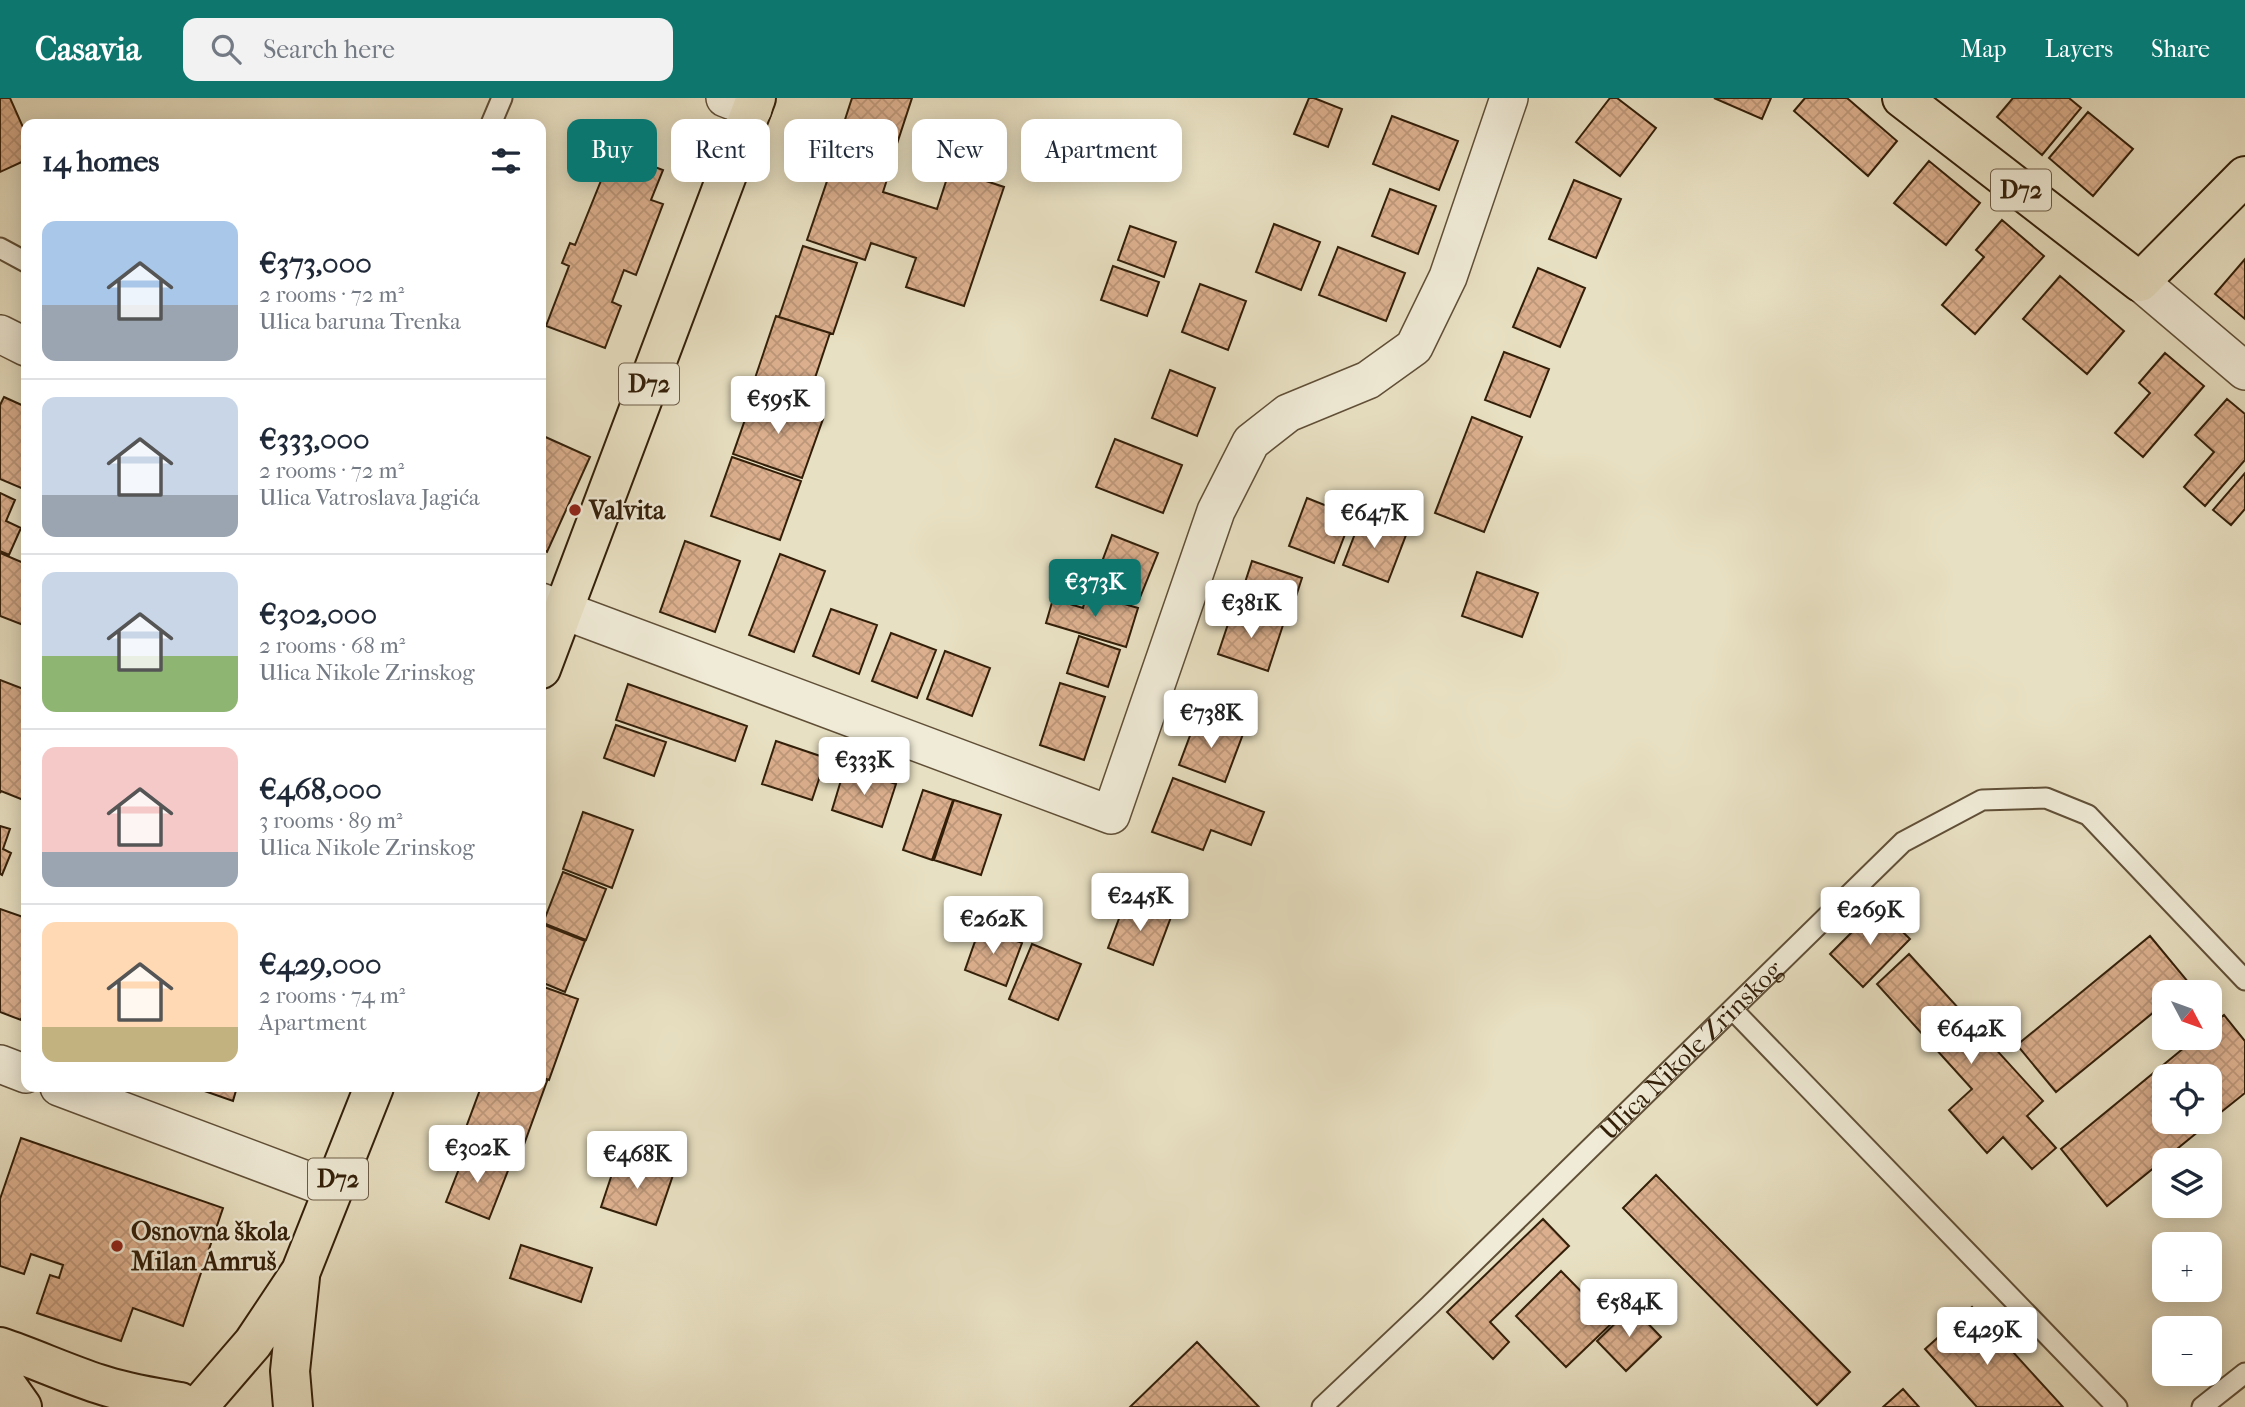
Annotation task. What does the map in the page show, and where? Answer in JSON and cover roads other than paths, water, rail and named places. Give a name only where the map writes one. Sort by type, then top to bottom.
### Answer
[{"type":"main road","name":"D72","points":[[1902,98],[2140,282]]},
{"type":"main road","name":"D72","points":[[546,640],[552,606],[745,102]]},
{"type":"main road","points":[[2140,282],[2245,176]]},
{"type":"main road","name":"D72","points":[[196,1404],[253,1343],[301,1271],[372,1092]]},
{"type":"main road","name":"D72","points":[[293,1407],[290,1371],[301,1271]]},
{"type":"main road","points":[[0,1347],[98,1384],[134,1394],[196,1404]]},
{"type":"main road","points":[[0,1376],[22,1407]]},
{"type":"street","points":[[552,606],[1111,815],[1216,511],[1251,442],[1288,412],[1368,380],[1414,347],[1448,277],[1509,98]]},
{"type":"street","points":[[2140,282],[2245,371]]},
{"type":"street","points":[[0,334],[21,344]]},
{"type":"street","points":[[0,1064],[21,1072]]},
{"type":"street","points":[[72,1092],[333,1190]]},
{"type":"lane","points":[[493,119],[502,98]]},
{"type":"lane","points":[[0,248],[21,259]]},
{"type":"lane","name":"Ulica Nikole Zrinskog","points":[[1322,1407],[1429,1306],[1903,842],[1982,800],[2046,798],[2088,816],[2245,980]]},
{"type":"lane","points":[[1733,1010],[2117,1407]]},
{"type":"lane","points":[[2202,1407],[2245,1373]]},
{"type":"place","name":"Valvita","points":[[575,510]]},
{"type":"place","name":"Osnovna škola Milan Amruš","points":[[117,1246]]}]
